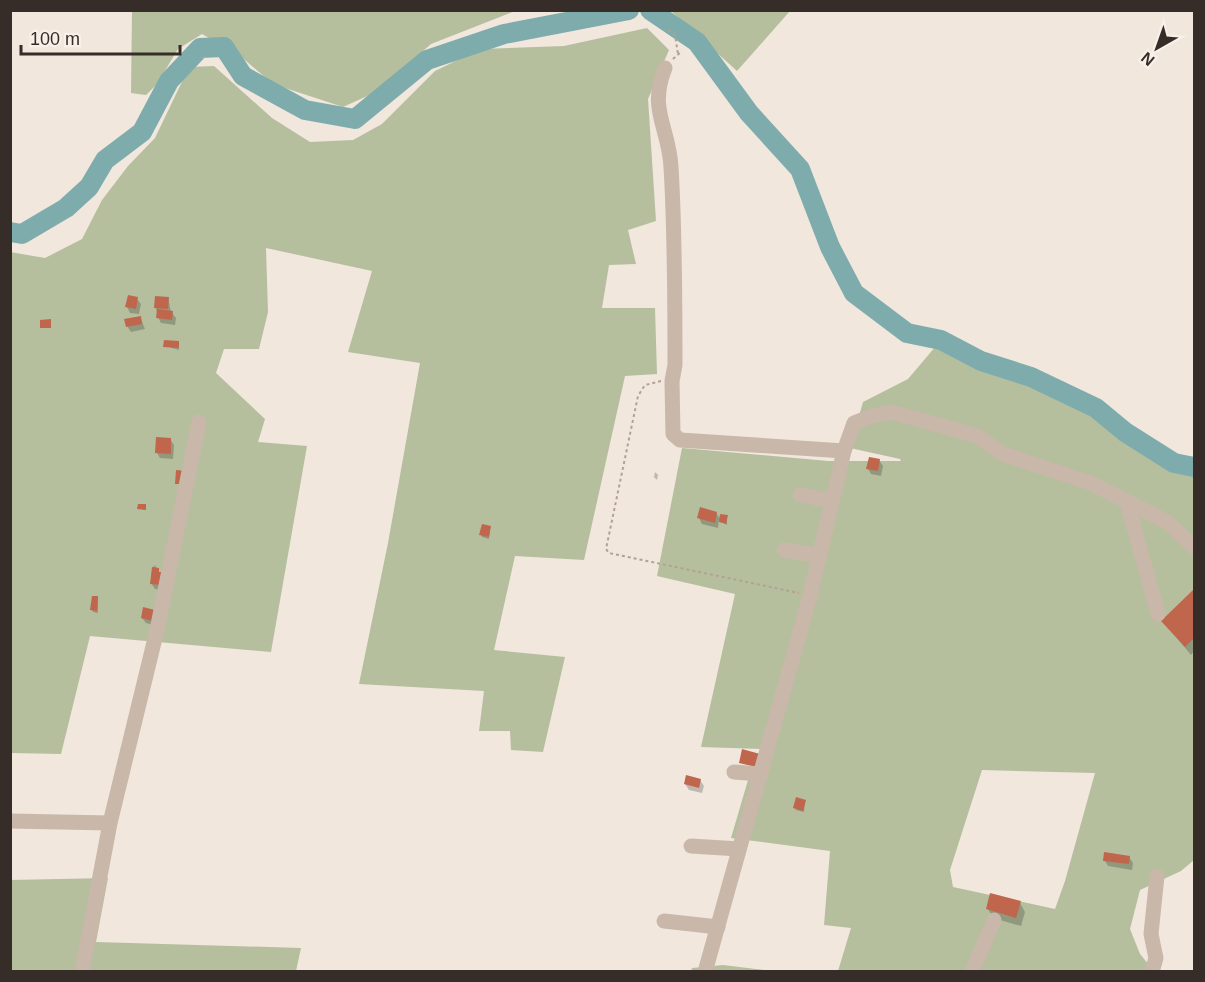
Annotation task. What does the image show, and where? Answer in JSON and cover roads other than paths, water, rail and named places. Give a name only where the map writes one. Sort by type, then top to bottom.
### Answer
[{"type":"street","points":[[665,68],[658,85],[658,107],[671,164],[675,354],[672,381],[673,434],[680,440],[844,451]]},
{"type":"street","points":[[705,972],[810,596],[844,451],[854,423],[892,412],[977,436],[1003,454],[1091,483],[1167,522],[1194,547]]},
{"type":"street","points":[[82,972],[110,823],[157,630],[199,422]]},
{"type":"street","points":[[800,495],[832,501]]},
{"type":"street","points":[[1127,502],[1158,614]]},
{"type":"street","points":[[784,550],[820,556]]},
{"type":"street","points":[[734,772],[760,774]]},
{"type":"street","points":[[10,821],[110,823]]},
{"type":"street","points":[[691,846],[740,849]]},
{"type":"street","points":[[1152,972],[1156,958],[1151,934],[1157,876]]},
{"type":"street","points":[[972,972],[994,920]]},
{"type":"street","points":[[664,921],[718,927]]},
{"type":"waterway","points":[[10,232],[22,234],[66,208],[89,187],[105,160],[142,132],[169,81],[200,48],[224,47],[243,76],[305,110],[355,119],[427,60],[504,34],[629,10]]},
{"type":"waterway","points":[[650,10],[697,42],[749,113],[800,169],[830,247],[854,293],[907,333],[941,340],[981,361],[1031,377],[1096,408],[1125,432],[1174,463],[1194,467]]}]
